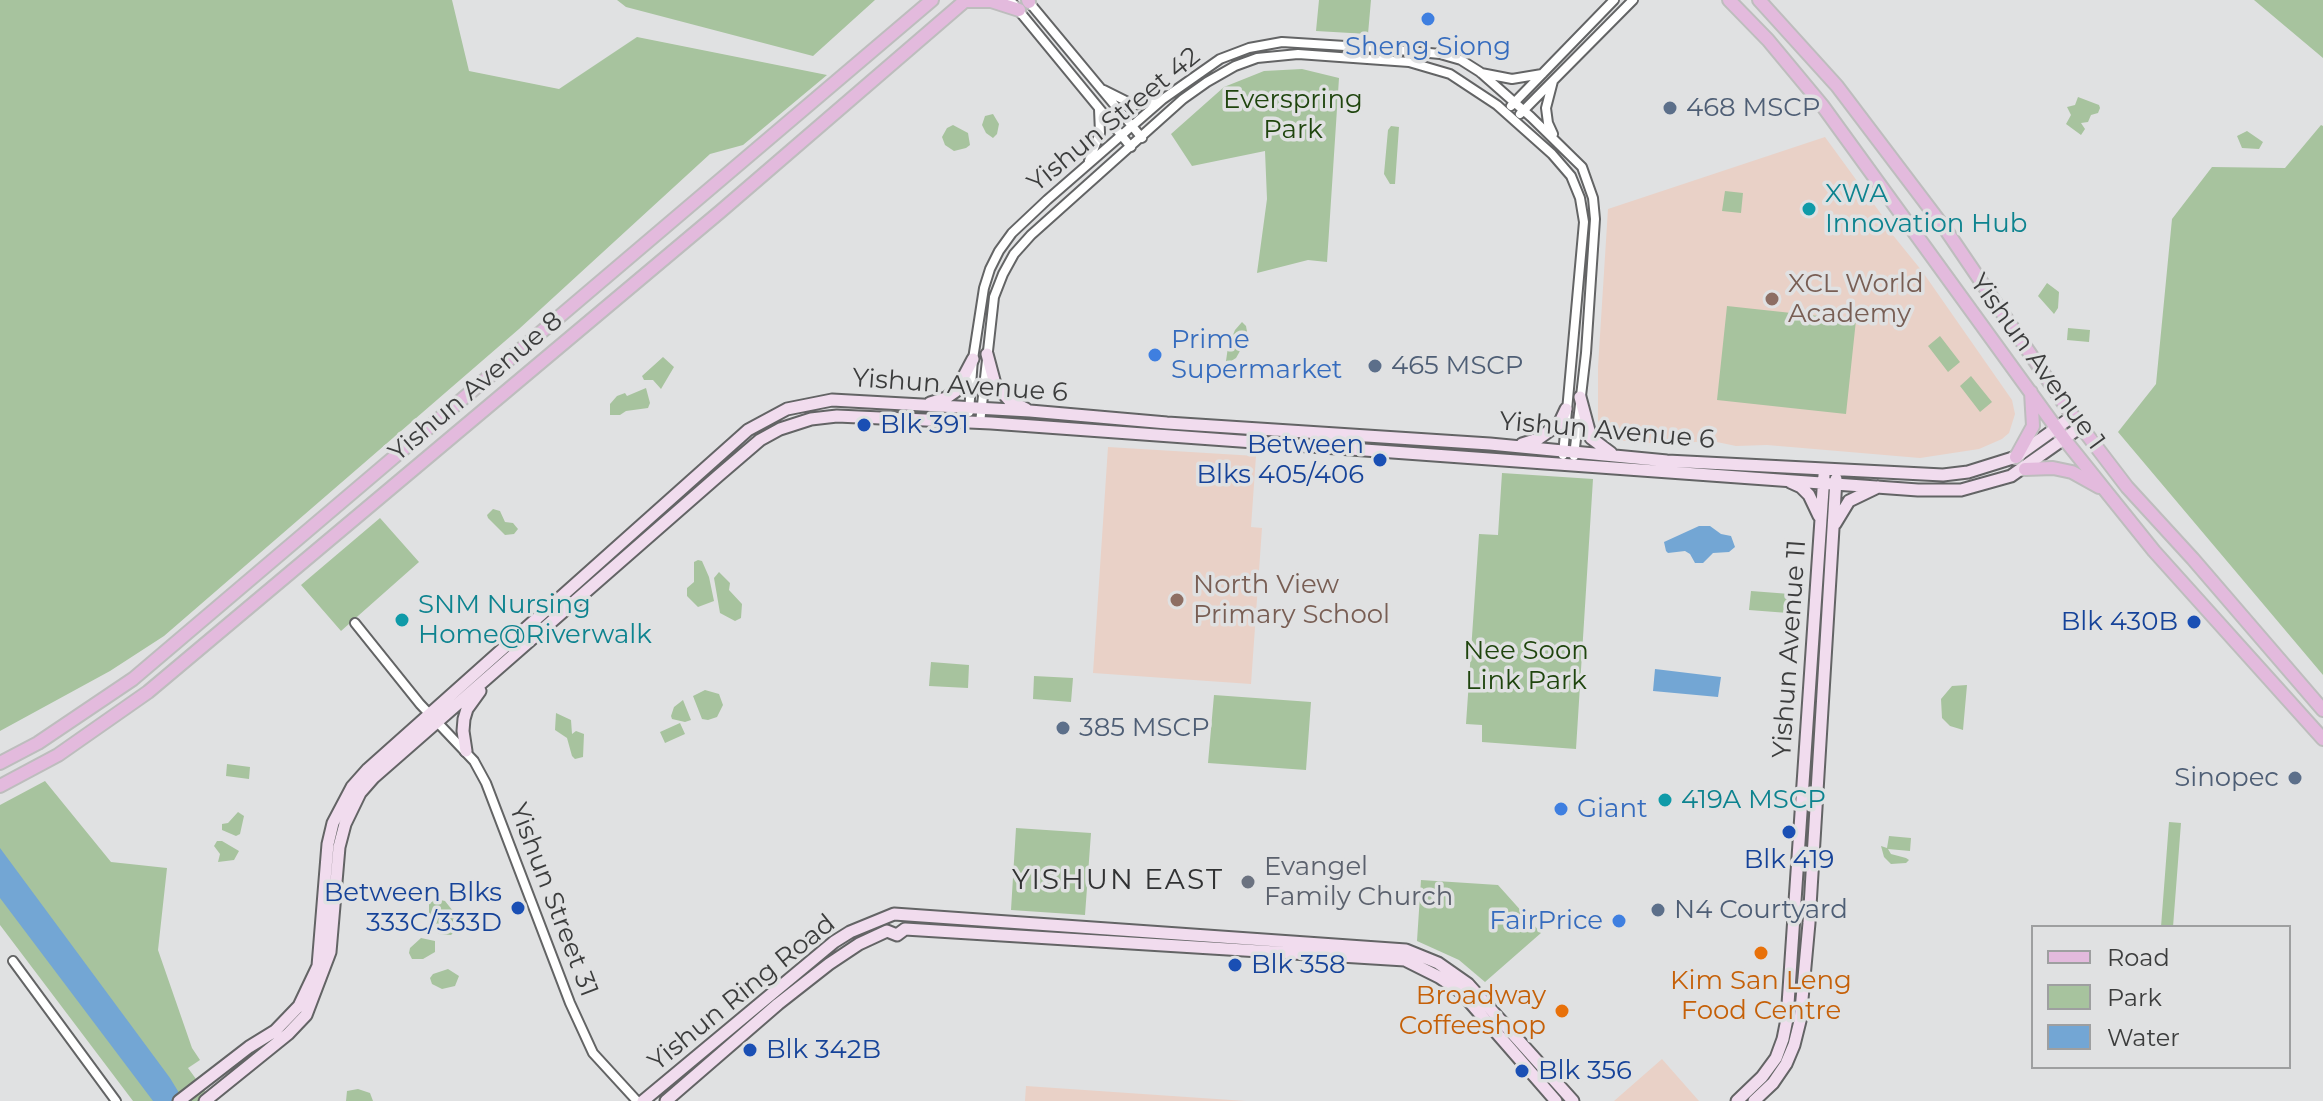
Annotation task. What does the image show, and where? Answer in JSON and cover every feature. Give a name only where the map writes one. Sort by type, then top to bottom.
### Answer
[{"type":"main road","name":"Yishun Avenue 8","points":[[0,763],[38,743],[133,679],[932,0]]},
{"type":"main road","name":"Yishun Avenue 8","points":[[0,786],[58,755],[148,692],[721,211],[965,0]]},
{"type":"main road","points":[[965,0],[1023,2]]},
{"type":"main road","name":"Yishun Avenue 1","points":[[1729,0],[1768,40],[1822,105],[2031,389],[2065,440],[2154,551],[2323,739]]},
{"type":"main road","name":"Yishun Avenue 1","points":[[1759,0],[1837,86],[1927,205],[2127,487],[2323,710]]},
{"type":"main road","points":[[987,354],[995,384],[1010,401],[1030,411]]},
{"type":"main road","points":[[921,405],[946,398],[956,391],[973,359]]},
{"type":"main road","points":[[2016,457],[2033,426],[2031,389]]},
{"type":"main road","points":[[1580,397],[1591,438],[1616,456]]},
{"type":"main road","name":"Yishun Avenue 6","points":[[205,1101],[288,1034],[306,1015],[330,952],[339,847],[352,807],[374,777],[599,562],[748,430],[776,413],[832,400],[1030,411],[1167,423],[1431,439],[1830,477],[1878,487],[1961,490],[2025,469],[2065,440],[2078,421]]},
{"type":"main road","points":[[1510,446],[1531,442],[1544,435],[1559,424],[1566,409]]},
{"type":"main road","name":"Yishun Avenue 6","points":[[184,1098],[249,1047],[275,1031],[299,1006],[318,966],[328,844],[338,813],[352,787],[368,769],[485,680],[760,440],[780,429],[811,419],[837,416],[974,422],[1786,480],[1968,472],[2016,457],[2057,428],[2078,421]]},
{"type":"main road","points":[[1431,439],[1441,445],[1456,447],[1462,457]]},
{"type":"main road","points":[[2025,469],[2053,468],[2072,472],[2105,490]]},
{"type":"main road","name":"Yishun Avenue 11","points":[[1754,1101],[1773,1083],[1786,1064],[1800,1021],[1810,908],[1824,566],[1820,519],[1830,477]]},
{"type":"main road","name":"Yishun Avenue 11","points":[[1737,1101],[1776,1058],[1787,1019],[1824,566],[1833,527],[1830,477]]},
{"type":"main road","points":[[1786,480],[1809,495],[1820,519]]},
{"type":"main road","points":[[1833,527],[1849,501],[1878,487]]},
{"type":"main road","points":[[2190,590],[2184,574],[2187,563],[2193,559]]},
{"type":"main road","points":[[599,562],[608,574]]},
{"type":"main road","points":[[466,751],[464,719],[485,680]]},
{"type":"main road","name":"Yishun Ring Road","points":[[666,1101],[778,1004],[829,964],[887,925],[894,914],[982,918],[1399,959],[1416,965],[1461,992],[1556,1101]]},
{"type":"main road","points":[[901,915],[905,929]]},
{"type":"main road","name":"Yishun Ring Road","points":[[640,1101],[834,942],[850,932],[887,925]]},
{"type":"main road","name":"Yishun Ring Road","points":[[887,925],[897,935],[905,929],[1393,948],[1419,953],[1468,984],[1573,1101]]},
{"type":"street","points":[[1505,112],[1614,0]]},
{"type":"street","points":[[1514,120],[1633,0]]},
{"type":"street","points":[[1023,2],[1142,138]]},
{"type":"street","points":[[1023,2],[1131,147]]},
{"type":"street","name":"Yishun Street 42","points":[[974,422],[973,359],[984,288],[999,251],[1012,233],[1163,99],[1220,59],[1249,48],[1282,42],[1440,54],[1461,60],[1480,72],[1555,138],[1582,167],[1593,198],[1595,219],[1586,353],[1568,464]]},
{"type":"street","name":"Yishun Street 42","points":[[975,408],[987,354],[994,297],[1014,254],[1031,235],[1183,99],[1235,66],[1277,55],[1409,62],[1429,66],[1471,86],[1514,120],[1571,176],[1580,198],[1584,222],[1566,409],[1569,451]]},
{"type":"street","points":[[1480,72],[1512,79],[1542,74]]},
{"type":"street","points":[[1554,81],[1546,108],[1555,138]]},
{"type":"street","points":[[1100,87],[1134,105],[1163,99]]},
{"type":"street","points":[[1087,165],[1100,133],[1099,107]]},
{"type":"street","name":"Yishun Street 31","points":[[355,623],[433,718],[466,751],[486,783],[570,1003],[593,1053],[640,1101]]},
{"type":"street","points":[[13,961],[116,1101]]},
{"type":"shaded area","name":"XCL World Academy","points":[[1825,137],[2012,400],[2015,414],[2009,433],[1979,449],[1920,458],[1767,445],[1736,446],[1712,441],[1661,444],[1614,440],[1606,436],[1598,420],[1598,367],[1608,209]]},
{"type":"shaded area","name":"North View Primary School","points":[[1108,447],[1256,456],[1251,527],[1262,528],[1251,684],[1093,673]]},
{"type":"shaded area","points":[[1662,1059],[1699,1101],[1614,1101]]},
{"type":"shaded area","points":[[1026,1086],[1172,1096],[1246,1101],[1025,1101]]},
{"type":"green space","points":[[0,0],[452,0],[469,71],[559,89],[637,37],[827,75],[743,145],[710,154],[519,329],[164,636],[110,671],[0,731]]},
{"type":"green space","points":[[617,0],[875,0],[813,56],[626,7]]},
{"type":"green space","points":[[1319,0],[1371,0],[1368,34],[1316,31]]},
{"type":"green space","points":[[2254,0],[2323,0],[2323,58]]},
{"type":"green space","name":"Everspring Park","points":[[1302,69],[1339,78],[1327,262],[1308,260],[1257,273],[1267,199],[1265,151],[1192,166],[1171,134],[1224,87],[1264,71]]},
{"type":"green space","points":[[2078,97],[2100,108],[2088,122],[2081,123],[2085,129],[2081,135],[2066,124],[2071,115],[2067,107],[2075,105]]},
{"type":"green space","points":[[993,114],[999,124],[993,138],[982,125],[985,116]]},
{"type":"green space","points":[[953,125],[968,133],[970,145],[966,148],[954,151],[945,145],[942,137]]},
{"type":"green space","points":[[2321,125],[2323,675],[2118,432],[2156,384],[2172,219],[2212,167],[2285,168]]},
{"type":"green space","points":[[1391,126],[1399,127],[1395,184],[1390,184],[1384,174]]},
{"type":"green space","points":[[2247,131],[2263,142],[2259,149],[2242,148],[2237,136]]},
{"type":"green space","points":[[1725,191],[1743,193],[1741,213],[1722,211]]},
{"type":"green space","points":[[2047,283],[2059,292],[2058,308],[2054,314],[2038,296]]},
{"type":"green space","points":[[1727,306],[1856,320],[1846,414],[1717,400]]},
{"type":"green space","points":[[1242,322],[1248,337],[1236,358],[1228,363],[1228,347]]},
{"type":"green space","points":[[2068,328],[2090,330],[2089,342],[2067,340]]},
{"type":"green space","points":[[1940,336],[1960,362],[1948,372],[1928,346]]},
{"type":"green space","points":[[663,357],[674,367],[661,389],[653,380],[644,380],[642,376]]},
{"type":"green space","points":[[1971,376],[1992,402],[1980,412],[1960,386]]},
{"type":"green space","points":[[646,388],[650,403],[648,408],[610,415],[610,404],[617,396],[625,393],[627,396]]},
{"type":"green space","name":"Nee Soon Link Park","points":[[1502,473],[1593,479],[1576,749],[1482,742],[1482,725],[1466,724],[1479,534],[1498,535]]},
{"type":"green space","points":[[493,509],[500,511],[505,522],[513,523],[518,529],[514,534],[505,535],[488,518]]},
{"type":"green space","points":[[380,518],[419,562],[341,631],[301,585]]},
{"type":"green space","points":[[702,561],[709,577],[714,601],[698,607],[687,596],[687,588],[694,582],[694,562]]},
{"type":"green space","points":[[719,572],[730,583],[729,590],[742,604],[741,618],[735,621],[720,613],[714,578]]},
{"type":"green space","points":[[1751,591],[1790,594],[1788,613],[1749,610]]},
{"type":"green space","points":[[931,662],[969,665],[968,688],[929,686]]},
{"type":"green space","points":[[1034,676],[1073,678],[1071,702],[1033,699]]},
{"type":"green space","points":[[1967,685],[1963,730],[1950,726],[1942,718],[1941,699],[1952,686]]},
{"type":"green space","points":[[705,690],[719,694],[723,705],[717,717],[708,720],[702,719],[693,696]]},
{"type":"green space","points":[[1214,695],[1311,702],[1306,770],[1208,763]]},
{"type":"green space","points":[[683,700],[691,720],[685,722],[671,716],[674,707]]},
{"type":"green space","points":[[556,713],[571,720],[572,734],[576,731],[584,734],[583,757],[575,759],[567,738],[555,730]]},
{"type":"green space","points":[[680,723],[685,734],[665,743],[660,732]]},
{"type":"green space","points":[[227,764],[250,767],[249,779],[226,776]]},
{"type":"green space","points":[[45,781],[111,862],[167,868],[158,950],[192,1048],[200,1060],[188,1068],[212,1101],[133,1101],[0,925],[0,805]]},
{"type":"green space","points":[[238,812],[244,816],[240,834],[236,836],[222,830],[222,824],[228,823]]},
{"type":"green space","points":[[2169,822],[2181,823],[2173,925],[2161,925]]},
{"type":"green space","points":[[1016,828],[1091,833],[1085,915],[1011,910]]},
{"type":"green space","points":[[1889,836],[1911,838],[1910,851],[1888,849],[1891,854],[1909,860],[1906,863],[1891,864],[1884,857],[1881,846],[1887,848]]},
{"type":"green space","points":[[217,841],[239,851],[234,860],[218,862],[220,854],[214,846]]},
{"type":"green space","points":[[1421,880],[1498,885],[1541,933],[1485,982],[1459,960],[1417,941]]},
{"type":"green space","points":[[436,899],[445,901],[457,916],[457,929],[451,935],[439,934],[429,919],[429,904]]},
{"type":"green space","points":[[421,938],[435,941],[435,952],[423,959],[412,959],[410,948]]},
{"type":"green space","points":[[448,969],[459,976],[455,986],[442,989],[432,984],[430,978],[433,974]]},
{"type":"green space","points":[[358,1089],[370,1093],[373,1101],[346,1101],[347,1091]]},
{"type":"water","points":[[1699,526],[1710,526],[1721,534],[1731,536],[1735,547],[1729,552],[1713,553],[1703,563],[1695,563],[1685,551],[1666,551],[1664,542]]},
{"type":"water","points":[[1655,669],[1721,677],[1718,697],[1653,691]]},
{"type":"water","points":[[0,848],[184,1101],[153,1101],[0,898]]},
{"type":"place","name":"Sheng Siong","points":[[1428,19]]},
{"type":"place","name":"468 MSCP","points":[[1670,108]]},
{"type":"place","name":"XWA Innovation Hub","points":[[1809,209]]},
{"type":"place","name":"XCL World Academy","points":[[1772,299]]},
{"type":"place","name":"Prime Supermarket","points":[[1155,355]]},
{"type":"place","name":"465 MSCP","points":[[1375,366]]},
{"type":"place","name":"Blk 391","points":[[864,425]]},
{"type":"place","name":"Between Blks 405/406","points":[[1380,460]]},
{"type":"place","name":"North View Primary School","points":[[1177,600]]},
{"type":"place","name":"SNM Nursing Home@Riverwalk","points":[[402,620]]},
{"type":"place","name":"Blk 430B","points":[[2194,622]]},
{"type":"place","name":"385 MSCP","points":[[1063,728]]},
{"type":"place","name":"Sinopec","points":[[2295,778]]},
{"type":"place","name":"419A MSCP","points":[[1665,800]]},
{"type":"place","name":"Giant","points":[[1561,809]]},
{"type":"place","name":"Blk 419","points":[[1789,832]]},
{"type":"place","name":"Evangel Family Church","points":[[1248,882]]},
{"type":"place","name":"Between Blks 333C/333D","points":[[518,908]]},
{"type":"place","name":"N4 Courtyard","points":[[1658,910]]},
{"type":"place","name":"FairPrice","points":[[1619,921]]},
{"type":"place","name":"Kim San Leng Food Centre","points":[[1761,953]]},
{"type":"place","name":"Blk 358","points":[[1235,965]]},
{"type":"place","name":"Broadway Coffeeshop","points":[[1562,1011]]},
{"type":"place","name":"Blk 342B","points":[[750,1050]]},
{"type":"place","name":"Blk 356","points":[[1522,1071]]},
{"type":"district","name":"YISHUN EAST","points":[[1118,881]]}]
